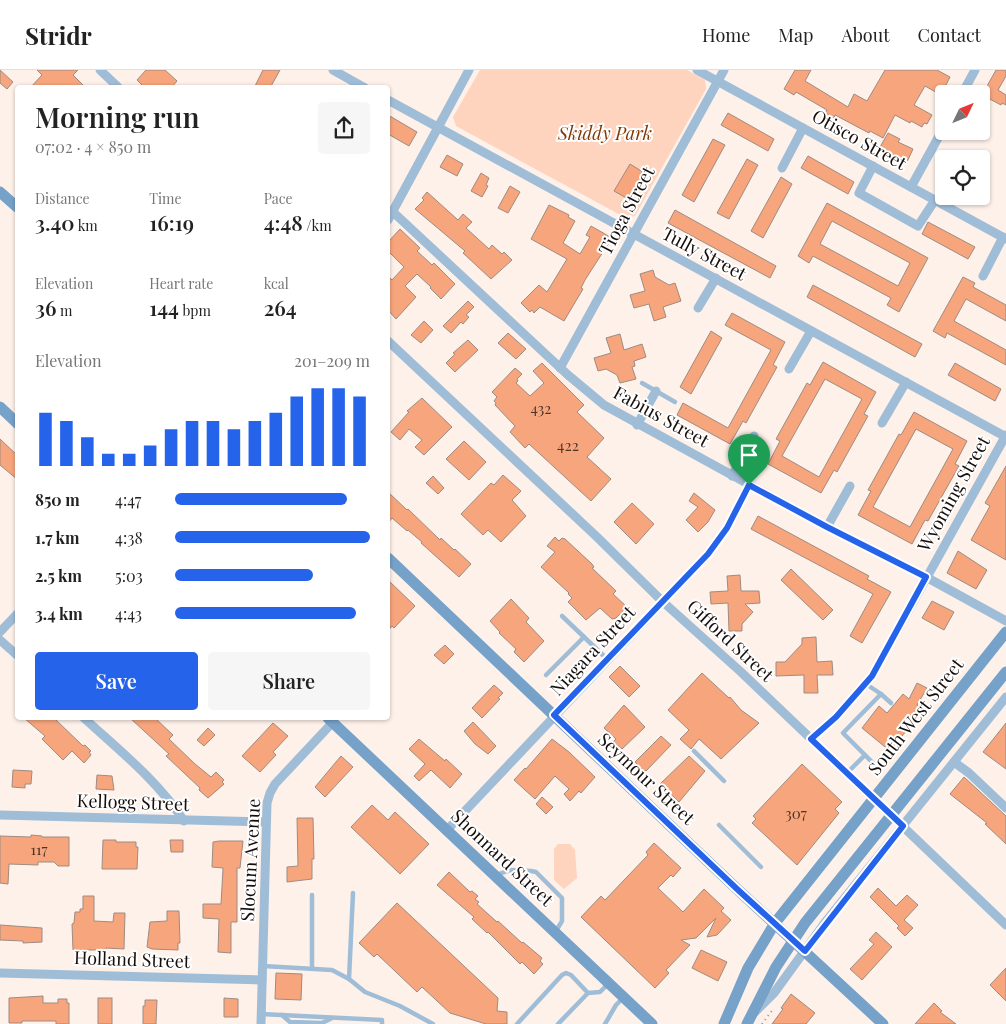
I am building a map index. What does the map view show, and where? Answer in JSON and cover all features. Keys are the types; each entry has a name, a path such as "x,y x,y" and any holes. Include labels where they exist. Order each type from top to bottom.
{"street":[{"path":"100,70 116,85"},
{"path":"333,70 360,85"},
{"path":"390,217 469,70"},
{"name":"Otisco Street","path":"697,70 935,200"},
{"name":"Tioga Street","path":"560,368 724,70"},
{"path":"967,85 975,70"},
{"name":"Tully Street","path":"390,101 1006,436"},
{"path":"782,168 803,128"},
{"path":"912,187 937,140"},
{"path":"873,166 859,193 918,226 935,200"},
{"path":"0,192 15,205"},
{"name":"Otisco Street","path":"944,205 1005,238"},
{"name":"Fabius Street","path":"393,212 560,368 604,405 732,476 1006,621"},
{"path":"983,276 1005,238"},
{"path":"698,308 716,278"},
{"path":"789,369 811,331"},
{"name":"Gifford Street","path":"390,343 597,537 662,601 741,672 1006,925"},
{"path":"882,423 906,382"},
{"path":"637,424 656,391"},
{"path":"0,407 15,421"},
{"path":"732,476 754,436"},
{"name":"Wyoming Street","path":"811,739 836,717 872,676 1006,436"},
{"name":"Niagara Street","path":"447,830 708,554 727,528 749,485"},
{"path":"827,527 850,486"},
{"name":"Seymour Street","path":"390,560 737,889 883,1024"},
{"path":"0,632 15,616"},
{"name":"South West Street","path":"724,1024 748,968 775,923 1006,632"},
{"path":"0,640 15,653"},
{"path":"748,1024 776,967 805,923 890,814 1006,672"},
{"path":"753,1014 774,993 805,951 1006,697"},
{"path":"86,720 138,767 174,806 184,821"},
{"name":"Shonnard Street","path":"330,720 652,1024"},
{"name":"Slocum Avenue","path":"261,1024 267,803 270,792 275,784 330,720"},
{"path":"954,762 969,773 1006,808"},
{"name":"Kellogg Street","path":"0,815 266,822"},
{"name":"Holland Street","path":"0,973 262,980"}],"lane":[{"path":"642,383 675,402"},
{"path":"562,616 607,659"},
{"path":"546,675 584,637"},
{"path":"866,684 891,703"},
{"path":"873,763 843,733 880,694"},
{"path":"694,751 724,781"},
{"path":"847,773 865,755"},
{"path":"720,825 761,867"},
{"path":"495,875 510,870 536,872 562,898 562,921 555,932"},
{"path":"349,979 353,893"},
{"path":"312,895 312,969"},
{"path":"263,966 332,970 349,979 364,992 400,1006 433,1024"},
{"path":"517,1024 566,973 571,975 588,993"},
{"path":"558,1024 588,993 600,992 608,983"},
{"path":"604,1024 616,1005 624,997"},
{"path":"261,1014 382,1020 382,1024"}],"green space":[{"name":"Skiddy Park","path":"480,70 687,70 705,80 706,89 635,216 626,218 456,126 453,117"},
{"path":"558,844 570,844 575,850 577,878 564,889 554,880 554,849"}],"building":[{"path":"0,70 13,82 7,89 0,83"},
{"path":"37,70 78,70 73,75 83,85 33,85 42,75"},
{"path":"146,70 165,70 177,81 174,85 142,85 137,80"},
{"path":"263,70 280,70 272,85 256,85"},
{"path":"795,70 811,70 805,81 848,107 854,94 867,101 885,70 937,70 950,77 946,85 935,85 935,92 925,86 914,105 932,115 927,124 924,123 922,127 895,115 883,138 870,131 869,133 835,115 834,118 825,113 827,110 796,92 794,95 784,89"},
{"path":"996,70 1006,70 1006,76 998,90 1006,95 1006,105 1002,103 1001,105 990,99 990,85 988,85"},
{"path":"728,113 774,139 768,151 721,125"},
{"path":"390,116 417,132 409,146 390,135"},
{"path":"888,133 900,139 898,142 913,149 906,164 880,147"},
{"path":"713,139 725,145 694,202 682,195"},
{"path":"447,155 463,164 457,176 440,167"},
{"path":"808,156 854,182 848,194 801,168"},
{"path":"747,159 758,165 729,219 717,213"},
{"path":"630,164 646,174 630,200 614,191"},
{"path":"481,173 489,178 486,185 488,186 482,197 471,191"},
{"path":"781,177 792,184 763,238 751,231"},
{"path":"510,186 520,192 508,213 498,208"},
{"path":"427,192 458,220 463,214 472,222 466,228 489,249 492,245 502,254 504,252 512,260 491,279 463,253 465,251 415,209 424,200 422,198"},
{"path":"827,203 928,258 899,312 887,305 891,298 813,256 809,263 798,256","holes":["832,221 910,263 898,286 820,244"]},
{"path":"549,205 569,215 568,217 575,221 563,243 580,254 590,237 586,235 591,226 612,238 585,280 581,288 583,289 564,321 540,307 534,313 532,310 530,312 521,303 539,285 547,292 567,259 531,239"},
{"path":"675,210 776,266 770,278 668,223"},
{"path":"928,222 975,247 968,259 922,234"},
{"path":"400,229 420,248 417,251 432,265 434,263 455,284 441,299 417,274 405,286 416,297 396,319 390,312 390,278 392,280 404,267 390,253 390,240"},
{"path":"653,270 655,277 669,285 675,283 681,301 663,307 666,317 654,321 649,304 634,308 630,295 645,291 640,274"},
{"path":"963,277 975,283 973,287 1006,305 1006,321 966,299 954,321 1006,350 1006,365 947,333 945,338 933,331"},
{"path":"813,285 922,344 915,357 807,297"},
{"path":"468,301 474,307 466,315 469,317 463,324 461,322 451,333 443,326"},
{"path":"732,313 785,342 773,365 777,367 746,423 743,421 730,444 677,415 683,403 728,428 771,350 725,325"},
{"path":"424,321 433,330 421,343 411,335"},
{"path":"711,331 722,338 691,394 680,387"},
{"path":"508,333 526,349 516,359 498,343"},
{"path":"620,334 624,350 642,344 646,357 634,361 635,366 632,367 636,379 620,383 617,375 606,369 598,371 594,358 611,353 606,338"},
{"path":"468,340 478,350 455,372 446,363 455,354 453,353"},
{"path":"823,362 876,392 864,414 868,416 837,472 834,470 821,493 768,464 780,441 776,439 807,383 810,385","holes":["825,379 862,399 819,477 782,456"]},
{"path":"542,363 584,405 577,412 604,438 587,457 611,479 591,501 529,444 525,448 510,432 515,426 495,405 494,401 497,397 492,392 515,368 522,374 516,383 530,396 544,383 533,371"},
{"path":"955,363 1001,389 995,401 948,375"},
{"path":"422,398 452,427 424,455 415,447 422,440 409,429 400,440 391,432 409,412 407,411"},
{"path":"914,412 967,441 955,464 959,466 928,521 925,520 912,544 858,515 871,491 868,490 899,434 901,435","holes":["916,429 953,449 910,527 873,507"]},
{"path":"0,439 15,453 15,478 0,465"},
{"path":"464,441 486,462 469,480 446,459"},
{"path":"1006,466 1006,560 971,540 990,506 985,503"},
{"path":"503,475 521,491 512,500 526,516 501,542 488,530 483,535 461,514 491,483 494,485"},
{"path":"433,476 444,488 438,494 426,483"},
{"path":"694,493 715,510 708,522 698,532 686,520 698,507 689,501"},
{"path":"390,494 440,540 441,538 471,564 459,577 422,542 392,518 390,520"},
{"path":"632,503 654,524 636,544 614,522"},
{"path":"758,516 869,576 867,579 891,592 862,643 850,636 873,594 751,529"},
{"path":"555,537 559,541 562,538 565,539 592,564 594,567 592,568 616,591 613,594 627,607 616,618 612,619 600,608 586,620 568,602 572,598 569,593 541,567 555,552 547,546"},
{"path":"958,551 987,570 976,589 947,573"},
{"path":"791,569 833,610 823,620 781,580"},
{"path":"740,575 741,591 759,591 760,603 745,604 753,612 742,624 742,631 729,631 728,603 711,604 710,592 728,591 727,576"},
{"path":"390,582 415,606 394,628 392,626 390,628"},
{"path":"511,599 529,618 526,622 544,641 524,662 514,652 516,649 499,633 490,621"},
{"path":"932,601 954,612 944,630 922,618"},
{"path":"816,637 817,662 832,661 833,675 817,675 818,693 804,693 804,675 776,676 776,662 785,662 802,644 802,638"},
{"path":"445,645 454,654 444,664 434,655"},
{"path":"620,666 640,686 629,697 609,677"},
{"path":"702,673 730,697 741,710 759,723 721,759 699,739 691,749 680,739 689,730 668,710"},
{"path":"917,683 927,688 917,705 923,710 890,751 862,728 879,706 887,713 903,694 909,699"},
{"path":"494,685 503,693 498,698 500,699 482,718 472,708"},
{"path":"624,705 645,727 622,749 613,742 616,739 604,728"},
{"path":"26,720 56,720 83,746 85,745 91,751 89,752 91,755 84,763 72,751 63,760 42,739 45,736"},
{"path":"132,720 157,720 173,735 169,739 195,764 211,777 216,772 224,780 222,782 224,784 208,798 166,756 169,754"},
{"path":"473,722 496,746 488,754 475,744 464,731"},
{"path":"273,723 288,736 273,752 276,755 260,772 242,756"},
{"path":"1006,723 1006,769 983,752"},
{"path":"208,728 215,735 204,746 197,740"},
{"path":"661,736 671,745 646,771 643,770 635,762"},
{"path":"419,739 445,761 446,759 462,774 450,788 431,770 419,781 414,776 425,764 409,749"},
{"path":"552,739 569,752 595,777 581,793 579,791 570,801 564,794 569,789 555,776 535,799 514,780"},
{"path":"341,756 353,767 325,797 315,787"},
{"path":"689,756 705,771 679,802 660,784"},
{"path":"802,764 842,802 835,809 839,813 797,865 752,823 756,819 753,816"},
{"path":"13,770 32,771 31,784 25,784 25,788 12,787"},
{"path":"97,775 112,776 114,790 96,789"},
{"path":"964,777 1006,816 1006,844 985,824 987,823 950,794"},
{"path":"542,797 553,807 546,814 536,804"},
{"path":"372,805 388,820 395,812 429,844 400,874 351,827"},
{"path":"297,818 313,818 314,859 312,859 312,879 287,882 287,867 298,866"},
{"path":"31,835 69,837 69,866 58,866 54,862 38,862 38,865 9,864 8,884 0,883 0,836 31,837"},
{"path":"103,840 136,842 136,847 138,847 137,869 102,869"},
{"path":"170,840 183,840 183,852 171,852"},
{"path":"243,841 240,868 237,868 237,922 231,922 231,953 218,952 219,919 203,918 203,904 221,904 223,868 212,867 213,842"},
{"path":"654,843 681,868 673,877 671,875 658,888 683,912 704,889 724,908 721,911 731,920 717,935 707,937 716,918 696,938 681,940 690,945 666,970 669,973 655,988 581,917 601,896 605,900 648,855 646,852"},
{"path":"449,872 470,892 472,891 478,896 475,899 479,902 477,904 542,958 540,961 543,964 534,974 522,962 520,964 472,919 474,917 437,885"},
{"path":"878,888 896,906 907,895 918,905 904,920 913,928 905,936 897,928 899,926 870,897"},
{"path":"83,896 94,896 94,921 113,922 114,913 125,913 124,949 73,950 72,924 74,923 75,912 80,912 80,909 83,909"},
{"path":"397,903 498,998 497,1011 507,1012 507,1024 486,1024 450,1013 422,987 417,992 377,954 374,957 359,943"},
{"path":"167,911 179,911 180,943 178,943 178,950 152,949 147,947 150,922 167,921"},
{"path":"0,925 42,928 42,942 23,943 23,941 0,940"},
{"path":"876,932 892,947 862,980 850,969 874,944 869,940"},
{"path":"701,950 727,962 718,981 692,968"},
{"path":"1006,968 1006,1001 990,985"},
{"path":"276,973 302,974 301,1000 275,999"},
{"path":"791,994 815,1013 806,1024 772,1024 783,1009 781,1008"},
{"path":"43,996 43,1003 58,1003 58,999 67,999 67,1003 69,1003 69,1024 56,1024 56,1021 9,1023 9,998"},
{"path":"98,998 112,998 112,1024 98,1024"},
{"path":"224,998 238,999 238,1017 224,1017"},
{"path":"145,1000 157,1000 156,1024 143,1024"},
{"path":"934,1003 942,1011 940,1012 956,1024 915,1024"}],"route":[{"path":"749,485 926,577 872,676 836,717 811,739 903,826 805,951 554,715 708,554 727,528 749,485"}]}
